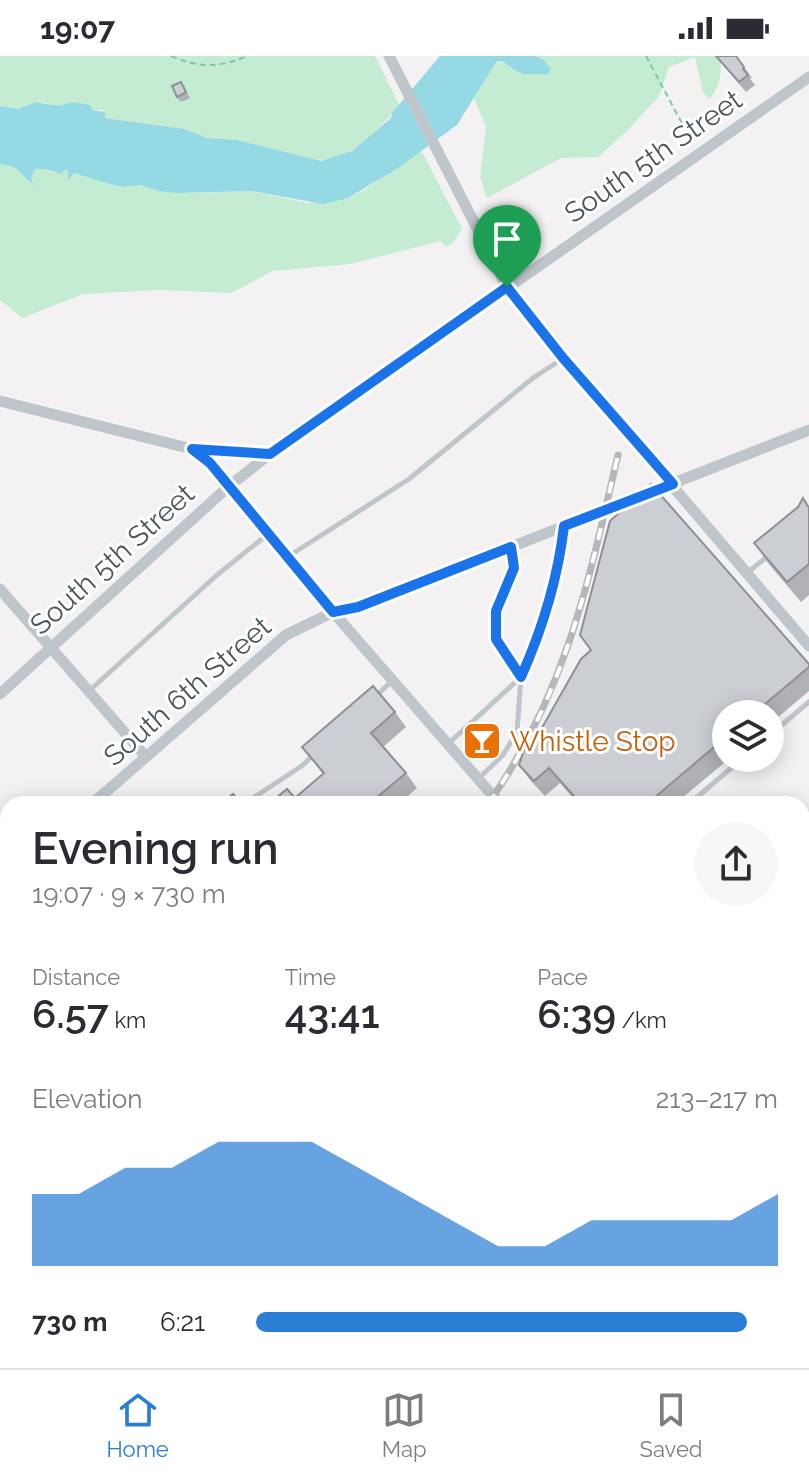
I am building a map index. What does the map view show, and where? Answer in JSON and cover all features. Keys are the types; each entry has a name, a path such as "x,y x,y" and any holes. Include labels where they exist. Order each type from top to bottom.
{"street":[{"path":"389,56 507,287 563,358 809,646"},
{"name":"South 5th Street","path":"0,694 228,487 270,454 809,77"},
{"path":"0,401 192,449 270,454"},
{"name":"South 6th Street","path":"101,796 286,635 333,612 358,607 809,430"},
{"path":"192,449 210,463 333,612 493,796"},
{"path":"0,589 146,757"}],"lane":[{"path":"289,556 409,479 533,378 563,358"},
{"path":"478,779 503,755 517,732 521,677 535,646 561,549 564,526"},
{"path":"89,691 217,575 269,533"},
{"path":"511,547 514,568 496,611 496,639 521,677"},
{"path":"747,573 772,553"},
{"path":"448,744 521,677"},
{"path":"370,701 392,680"},
{"path":"784,723 809,702"},
{"path":"256,796 314,755"},
{"path":"698,796 727,772"}],"path":[{"path":"171,56 204,67 226,64 247,56"},
{"path":"646,56 678,111 698,156"}],"green space":[{"path":"0,56 375,56 399,105 362,144 339,157 312,160 237,140 207,138 175,128 105,118 103,110 91,110 90,105 73,102 59,107 42,102 18,109 0,106"},
{"path":"535,56 721,56 718,85 709,99 703,92 695,57 669,67 659,96 598,157 561,158 487,198 480,177 486,127 473,96 496,62 528,73 540,73"},
{"path":"421,150 462,229 452,244 446,247 441,241 350,264 273,271 231,293 160,290 83,294 22,318 0,300 0,164 14,167 33,186 31,177 35,169 55,173 64,169 68,171 68,179 74,173 125,187 140,185 159,191 190,193 251,191 308,203 348,198"}],"water":[{"path":"440,56 535,56 544,60 551,69 547,75 526,74 501,61 496,62 457,125 398,168 348,198 323,204 251,191 176,193 140,185 125,187 74,173 68,180 68,171 64,169 62,174 35,169 31,178 34,186 14,167 0,164 0,106 18,109 36,102 59,106 73,102 90,105 92,110 105,112 105,118 184,129 207,138 237,140 321,161 352,151 391,118"}],"building":[{"path":"716,56 736,56 748,75 739,82"},
{"path":"181,82 186,92 177,97 172,86"},
{"path":"651,484 809,667 770,700 712,700 712,749 656,796 574,796 549,768 534,781 519,765 525,747 539,733 581,659 591,650 580,635 610,521"},
{"path":"803,498 809,508 809,564 787,582 754,543 798,507"},
{"path":"373,686 395,712 371,733 406,773 379,796 297,796 324,773 302,747"},
{"path":"287,789 293,796 279,796"}],"railway":[{"path":"493,796 515,762 556,679 584,593 618,455"}],"place":[{"name":"Whistle Stop","path":"482,741"}],"route":[{"path":"507,287 563,358 673,484 564,526 561,549 535,646 521,677 496,639 496,611 514,568 511,547 358,607 333,612 210,463 192,449 270,454 507,287"}]}
